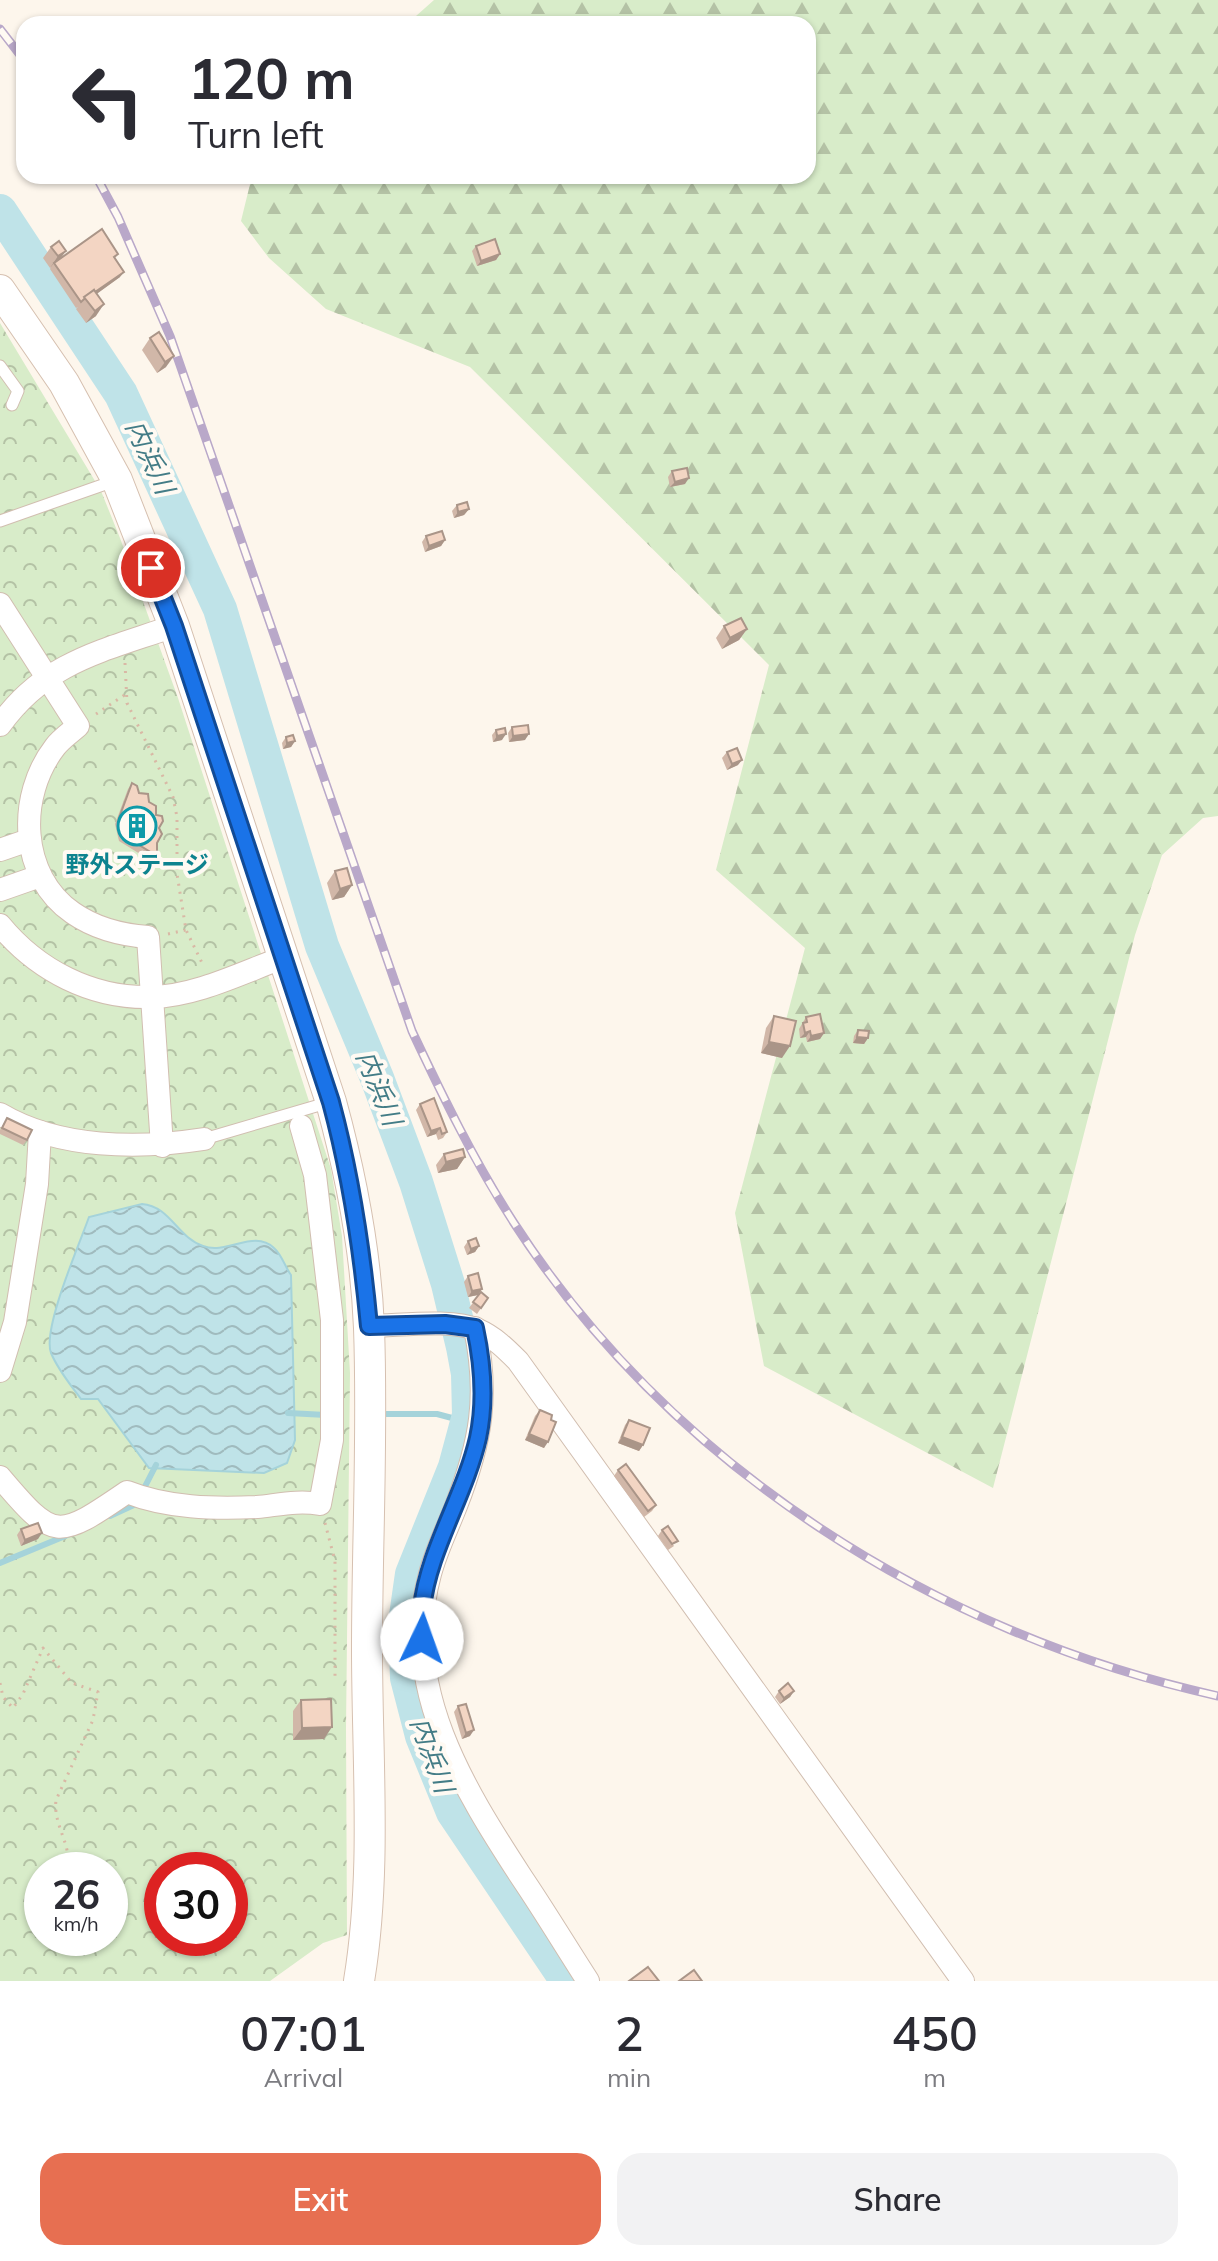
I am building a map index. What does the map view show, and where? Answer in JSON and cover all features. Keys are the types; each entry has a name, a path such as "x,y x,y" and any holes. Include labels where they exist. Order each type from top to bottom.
{"street":[{"path":"0,290 64,383 117,480 174,626 331,1102 346,1159 360,1230 369,1326 367,1935 359,1981"},
{"path":"0,604 78,726 57,744 36,782 30,806 29,840 40,876 54,896 72,913 113,933 148,937 162,1146"},
{"path":"0,725 18,701 48,676 85,657 174,626"},
{"path":"0,850 29,840"},
{"path":"0,890 40,876"},
{"path":"0,926 32,958 75,982 119,995 154,997 212,983 282,958"},
{"path":"0,1114 40,1132 100,1143 162,1146 204,1139"},
{"path":"0,1477 38,1519 63,1529 127,1492 151,1502 185,1505 257,1507 306,1502 320,1504 332,1440 332,1320 315,1175 299,1119"},
{"path":"0,1371 15,1322 37,1184 40,1132"},
{"path":"369,1326 461,1326 497,1341 518,1361 963,1981"},
{"path":"461,1326 483,1364 479,1436 470,1469 430,1572 422,1607 425,1669 443,1736 458,1774 480,1814 588,1981"}],"lane":[{"path":"0,366 18,391 12,405"},
{"path":"2,517 117,480"},
{"path":"204,1139 299,1119 331,1102"}],"path":[{"path":"125,643 126,694 132,715 173,797 177,817 177,874 186,930 212,983"},
{"path":"78,726 126,694"},
{"path":"320,1504 335,1561 335,1676"},
{"path":"0,1683 3,1697 13,1708 23,1694 43,1648 72,1683 98,1692 93,1720 56,1800 54,1814 68,1845 68,1852"}],"green space":[{"path":"434,0 1218,0 1218,816 1203,818 1162,855 1135,935 993,1488 764,1366 735,1213 805,948 716,870 769,665 470,367 326,309 269,258 241,221 250,184 816,184 816,16 416,16"},
{"path":"0,323 101,491 120,538 178,698 331,1169 342,1236 350,1373 347,1935 323,1943 270,1981 0,1981"}],"water":[{"path":"142,1204 160,1210 194,1242 203,1246 212,1248 249,1241 266,1243 274,1248 291,1275 295,1440 287,1463 264,1473 149,1468 98,1399 81,1399 57,1365 51,1353 52,1325 89,1217"}],"building":[{"path":"102,229 118,254 114,257 124,272 94,290 81,302 54,263"},
{"path":"495,239 500,254 481,261 476,246"},
{"path":"59,241 66,251 58,256 51,247"},
{"path":"94,290 104,304 95,311 84,297"},
{"path":"159,332 174,356 165,362 150,338"},
{"path":"687,468 689,478 675,482 672,471"},
{"path":"467,502 469,509 458,512 457,505"},
{"path":"442,531 445,540 429,546 426,536"},
{"path":"741,618 747,629 730,638 724,626"},
{"path":"528,725 529,734 513,736 512,727"},
{"path":"505,728 506,734 497,736 496,730"},
{"path":"293,735 295,741 287,743 286,737"},
{"path":"737,748 742,760 732,764 727,752"},
{"name":"野外ステージ","path":"132,783 139,793 148,794 149,802 156,806 156,815 162,816 157,856 123,835 119,818"},
{"path":"347,868 352,885 340,889 335,871"},
{"path":"820,1014 824,1033 811,1036 810,1031 805,1033 803,1023 807,1022 806,1017"},
{"path":"774,1016 796,1021 790,1046 769,1042"},
{"path":"858,1030 869,1031 868,1038 857,1037"},
{"path":"434,1098 447,1132 442,1134 440,1128 431,1131 420,1104"},
{"path":"7,1118 32,1130 27,1140 2,1128"},
{"path":"463,1149 465,1157 446,1162 444,1154"},
{"path":"476,1238 479,1246 471,1249 468,1241"},
{"path":"478,1273 482,1289 472,1291 468,1276"},
{"path":"481,1292 488,1298 481,1308 473,1302"},
{"path":"540,1410 552,1415 551,1420 556,1422 548,1442 529,1434"},
{"path":"629,1420 650,1428 643,1445 622,1437"},
{"path":"626,1464 656,1505 648,1511 618,1470"},
{"path":"38,1523 42,1533 25,1540 21,1529"},
{"path":"668,1526 678,1541 672,1544 662,1530"},
{"path":"788,1683 794,1691 784,1698 779,1691"},
{"path":"331,1699 332,1727 302,1728 301,1700"},
{"path":"466,1704 474,1730 466,1733 458,1706"},
{"path":"648,1967 659,1981 629,1981"},
{"path":"694,1970 702,1981 679,1981"}],"waterway":[{"name":"内浜川","path":"0,211 121,394 220,609 322,946 416,1182 448,1284 463,1347 468,1374 469,1415 455,1467 412,1574 405,1623 407,1678 422,1736 453,1812 567,1981"},
{"path":"288,1413 326,1415"},
{"path":"385,1414 437,1414 467,1422"},
{"path":"110,1516 136,1504 156,1465"},
{"path":"0,1563 70,1534"}],"railway":[{"path":"0,29 16,50"},
{"path":"100,184 170,336 412,1031 499,1200 578,1311 651,1391 732,1464 820,1528 913,1583 1011,1630 1113,1668 1218,1696"}],"place":[{"name":"野外ステージ","path":"137,826"}],"route":[{"path":"151,568 174,626 331,1102 360,1230 369,1326 445,1324 475,1328 483,1364 479,1436 470,1469 430,1572 422,1607 422,1639"}]}
